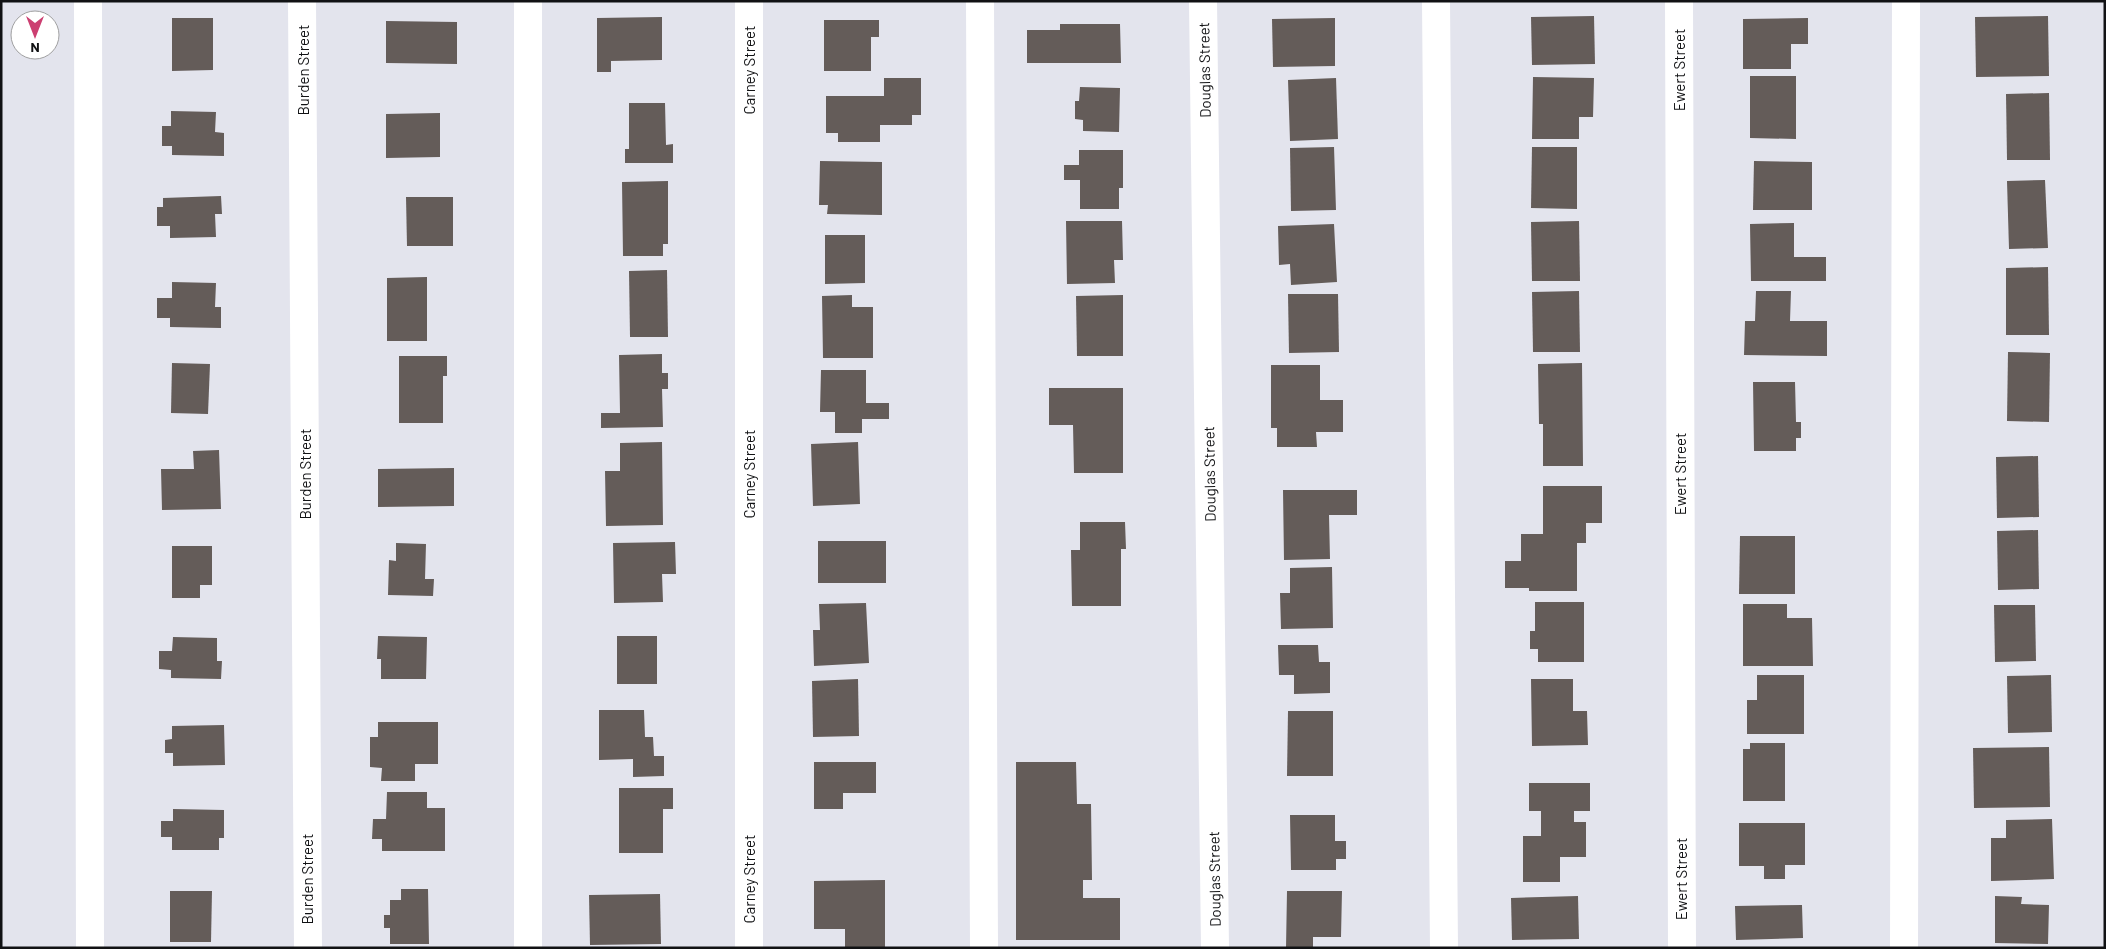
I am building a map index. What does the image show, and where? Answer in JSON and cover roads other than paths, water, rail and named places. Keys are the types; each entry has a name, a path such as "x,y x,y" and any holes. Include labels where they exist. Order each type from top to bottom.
{"street":[{"path":"88,1 90,948"},
{"name":"Burden Street","path":"302,1 308,948"},
{"path":"528,1 528,948"},
{"name":"Carney Street","path":"749,1 749,948"},
{"path":"980,1 984,948"},
{"name":"Douglas Street","path":"1203,1 1215,948"},
{"path":"1436,1 1444,948"},
{"name":"Ewert Street","path":"1679,1 1682,948"},
{"path":"1904,948 1906,1"}]}
